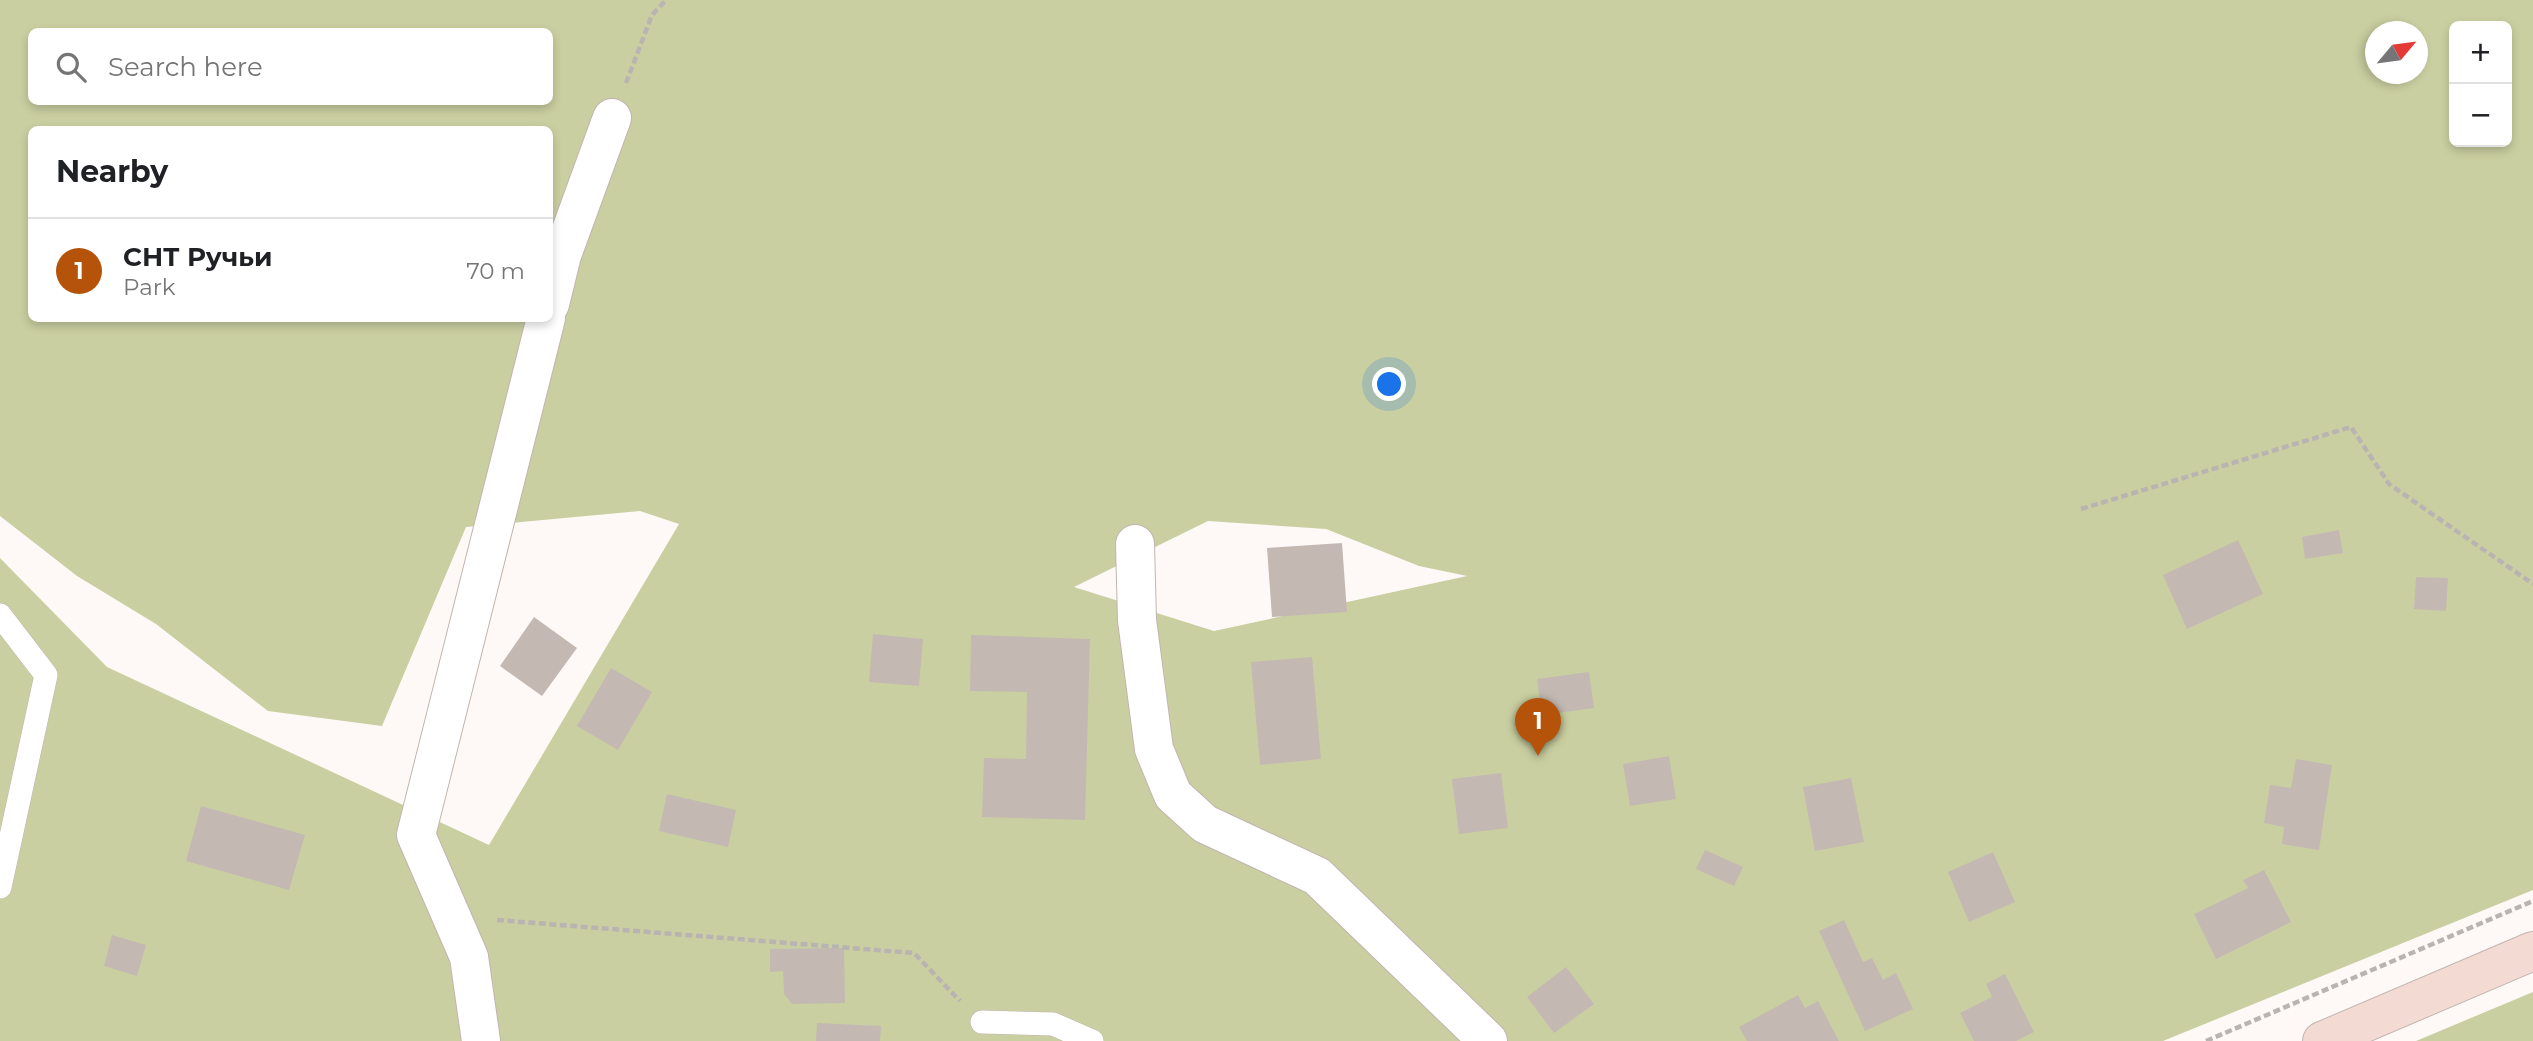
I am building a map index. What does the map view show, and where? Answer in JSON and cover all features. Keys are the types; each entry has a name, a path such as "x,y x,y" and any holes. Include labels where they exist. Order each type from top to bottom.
{"main road":[{"path":"2322,1041 2533,951"}],"street":[{"path":"553,292 562,255 612,118"},
{"path":"481,1041 469,957 416,835 545,322"},
{"path":"1135,544 1137,620 1154,749 1172,795 1205,824 1317,876 1488,1041"}],"lane":[{"path":"0,615 46,675 0,887"},
{"path":"982,1022 1053,1024 1092,1041"}],"path":[{"path":"612,118 652,15 666,0"},
{"path":"2081,509 2351,427 2389,484 2533,584"},
{"path":"2206,1041 2533,901"},
{"path":"451,916 914,953 982,1022"}],"green space":[{"path":"0,0 2533,0 2533,890 2163,1041 0,1041 0,558 107,667 489,845 679,524 640,511 466,527 382,726 268,711 156,624 77,576 0,516","holes":["1208,521 1326,529 1419,566 1467,576 1214,631 1074,587"]},
{"path":"2533,992 2533,1041 2416,1041"}],"building":[{"path":"2339,530 2343,553 2305,559 2302,537"},
{"path":"2238,540 2263,594 2187,629 2163,575"},
{"path":"1342,543 1347,612 1272,617 1267,548"},
{"path":"2416,577 2448,578 2446,611 2414,609"},
{"path":"534,617 577,648 542,696 500,666"},
{"path":"873,634 923,639 919,686 869,682"},
{"path":"971,635 1090,639 1085,820 982,817 984,758 1026,759 1027,692 970,691"},
{"path":"1312,657 1321,759 1260,765 1251,662"},
{"path":"611,668 652,692 618,750 577,726"},
{"path":"1589,672 1594,708 1542,715 1537,679"},
{"path":"1669,756 1676,799 1630,806 1623,764"},
{"path":"2296,759 2332,765 2319,850 2282,844 2284,827 2264,823 2270,785 2291,788"},
{"path":"1501,773 1508,828 1459,834 1452,779"},
{"path":"1851,778 1864,842 1815,851 1803,787"},
{"path":"667,794 736,810 728,847 659,831"},
{"path":"201,806 305,835 289,890 186,861"},
{"path":"1705,850 1743,867 1734,886 1696,869"},
{"path":"1993,852 2015,902 1969,922 1948,872"},
{"path":"2264,870 2291,922 2216,959 2194,914 2248,888 2243,880"},
{"path":"1844,920 1863,962 1872,958 1883,980 1896,973 1913,1009 1865,1031 1819,931"},
{"path":"112,935 146,945 137,976 104,966"},
{"path":"844,948 845,1003 792,1004 784,994 783,971 770,972 770,949"},
{"path":"1566,967 1594,1004 1554,1033 1527,997"},
{"path":"2005,974 2034,1032 2016,1041 1974,1041 1960,1013 1992,997 1986,984"},
{"path":"1798,995 1805,1008 1818,1001 1839,1041 1747,1041 1739,1027"},
{"path":"817,1023 881,1026 880,1041 816,1041"}],"place":[{"name":"СНТ Ручьи","path":"1538,756"}]}
